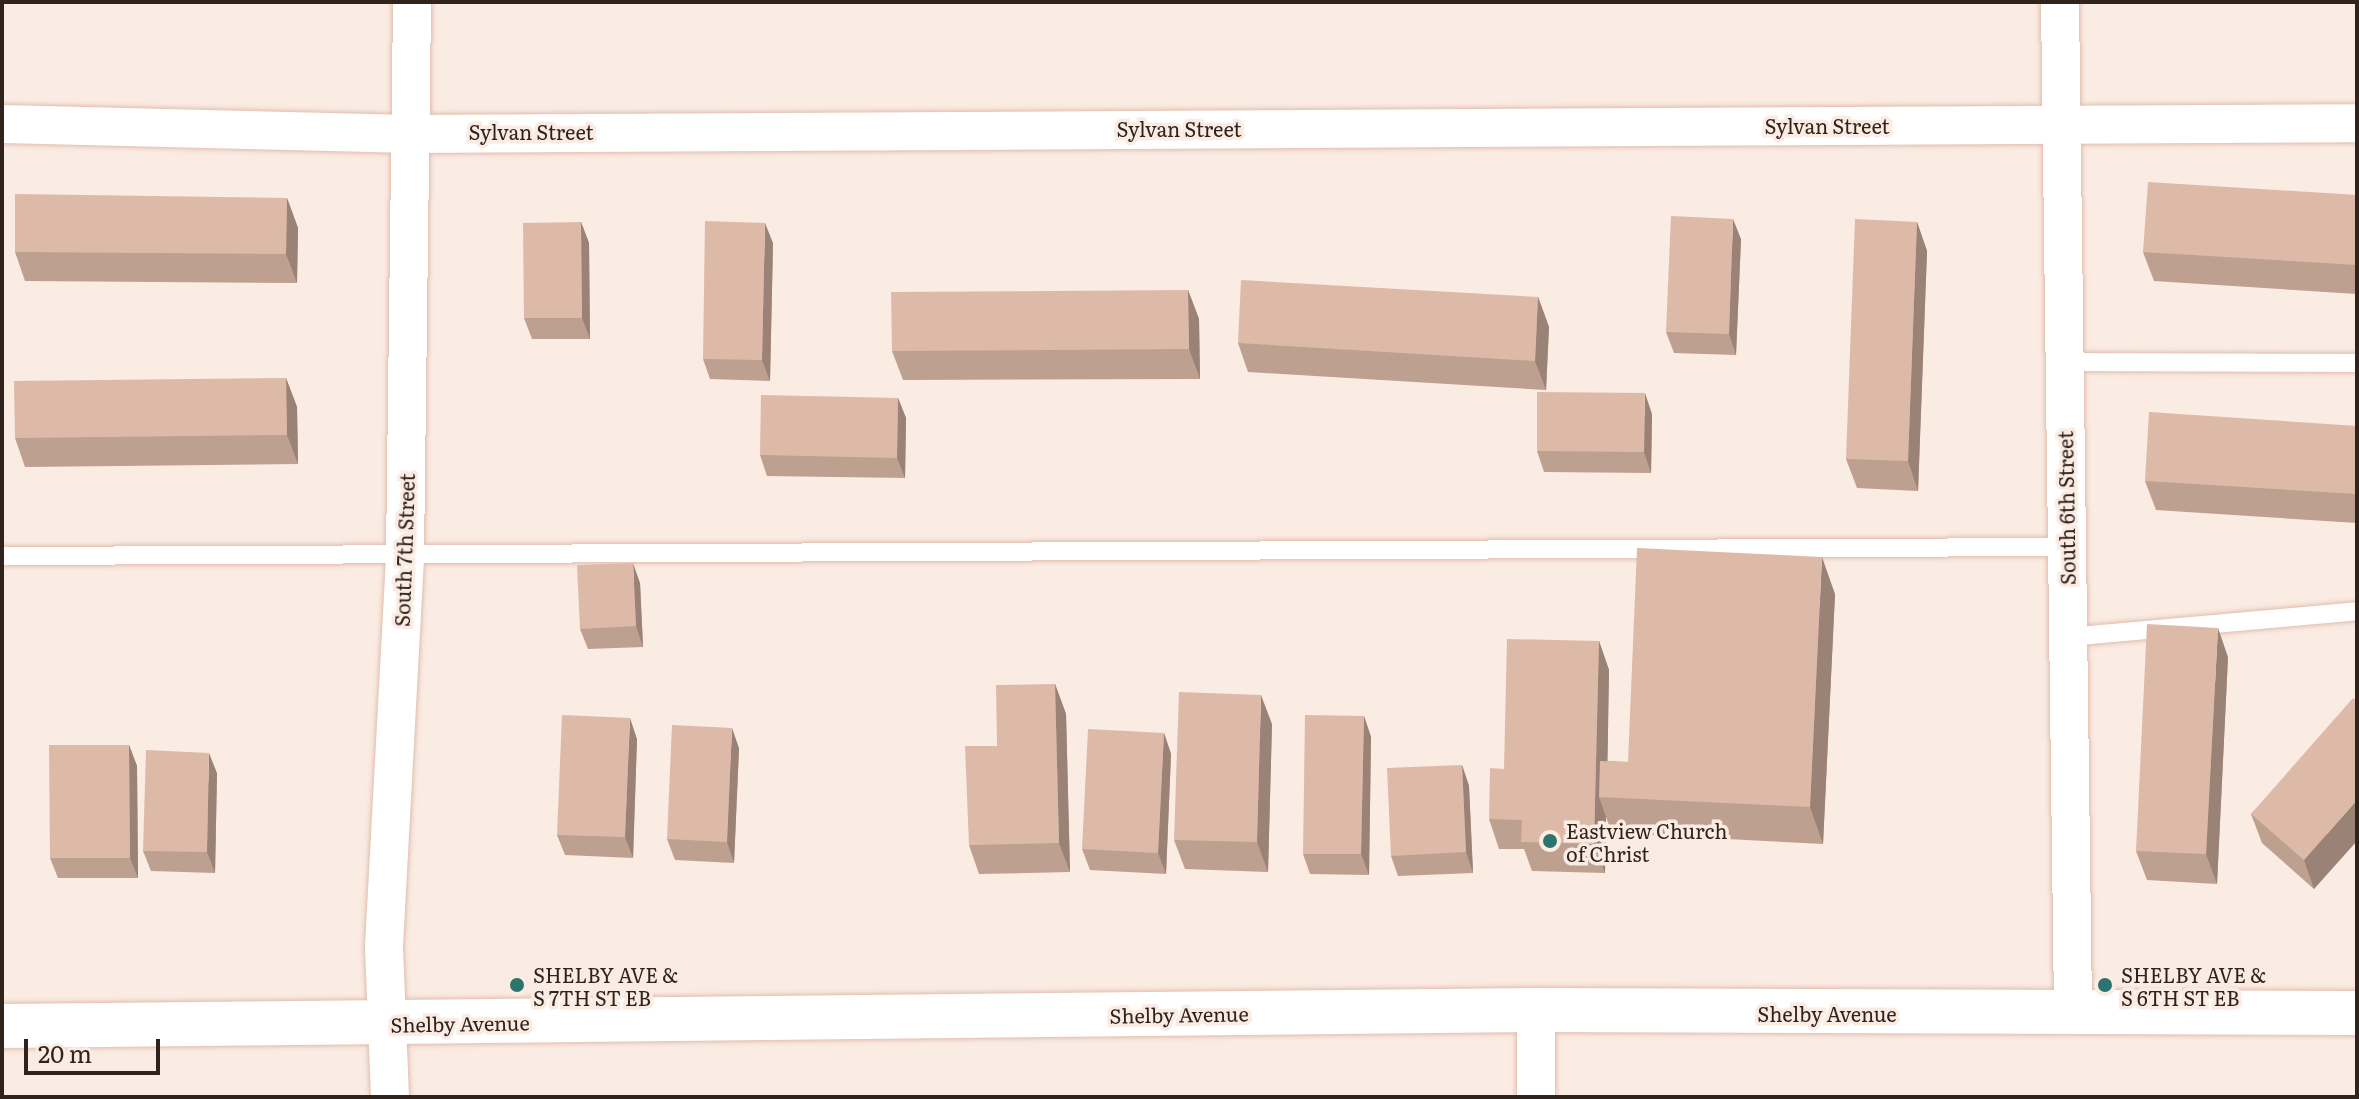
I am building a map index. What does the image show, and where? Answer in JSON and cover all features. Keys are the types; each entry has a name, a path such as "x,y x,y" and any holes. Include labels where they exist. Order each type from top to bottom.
{"street":[{"name":"South 7th Street","path":"390,1097 384,946 405,554 412,2"},
{"name":"South 6th Street","path":"2060,2 2073,1015"},
{"name":"Sylvan Street","path":"2,124 411,134 2357,123"},
{"name":"Shelby Avenue","path":"2,1026 1536,1010 2073,1015 2357,1013"},
{"path":"1536,1010 1536,1097"}],"lane":[{"path":"2064,362 2357,363"},
{"path":"2,556 2066,547"},
{"path":"2068,637 2357,611"}],"building":[{"path":"2148,182 2357,195 2357,265 2143,252"},
{"path":"15,194 287,198 286,254 15,252"},
{"path":"1671,216 1733,219 1729,334 1666,332"},
{"path":"1855,219 1917,222 1908,461 1846,459"},
{"path":"705,221 765,223 762,360 703,359"},
{"path":"581,222 582,318 524,318 523,223"},
{"path":"1241,280 1538,297 1535,361 1238,343"},
{"path":"1188,290 1189,349 892,351 891,292"},
{"path":"286,378 287,435 15,438 14,381"},
{"path":"1537,392 1645,393 1644,452 1537,451"},
{"path":"761,395 898,398 897,458 760,455"},
{"path":"2149,412 2357,426 2357,494 2145,481"},
{"path":"1637,548 1822,557 1810,807 1599,797 1600,761 1628,762"},
{"path":"633,563 636,626 580,629 577,565"},
{"path":"2147,624 2218,628 2206,854 2136,851"},
{"path":"1507,639 1599,641 1594,844 1521,842 1522,820 1489,819 1490,768 1504,769"},
{"path":"1055,684 1059,843 969,845 965,746 997,746 996,685"},
{"path":"1179,692 1261,695 1257,842 1174,840"},
{"path":"2353,698 2357,701 2357,800 2304,860 2251,814"},
{"path":"562,715 630,718 625,837 557,835"},
{"path":"1305,715 1364,716 1361,854 1303,854"},
{"path":"672,725 732,728 727,842 667,839"},
{"path":"1088,729 1164,733 1158,853 1082,849"},
{"path":"49,745 129,745 130,858 50,858"},
{"path":"146,750 209,753 207,852 143,851"},
{"path":"1462,765 1466,852 1391,856 1387,768"}],"place":[{"name":"Eastview Church of Christ","path":"1550,841"},
{"name":"SHELBY AVE & S 7TH ST EB","path":"517,985"},
{"name":"SHELBY AVE & S 6TH ST EB","path":"2105,985"}]}
